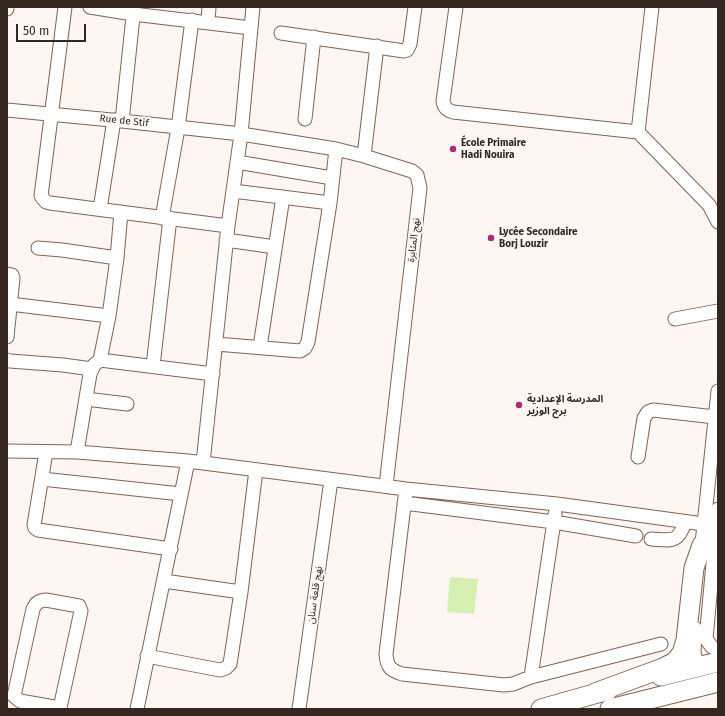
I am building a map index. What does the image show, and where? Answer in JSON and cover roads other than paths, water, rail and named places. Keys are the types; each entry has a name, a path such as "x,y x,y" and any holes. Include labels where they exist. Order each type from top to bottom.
{"highway":[{"path":"595,693 663,668 675,662 682,653 686,640 694,568 702,545"},
{"path":"541,709 595,693 718,662"},
{"path":"558,709 718,668"},
{"path":"610,709 718,682"}],"street":[{"path":"65,7 42,196 43,200 50,203 228,226"},
{"path":"90,7 134,10 251,28"},
{"path":"208,22 209,7"},
{"path":"203,463 226,240 241,134 253,7"},
{"path":"281,33 404,51 407,50 410,44 415,7"},
{"path":"456,7 442,102 448,110 461,113 638,132 714,201 718,222"},
{"path":"638,132 652,7"},
{"path":"100,209 118,120 134,10"},
{"path":"153,366 166,218 192,20"},
{"path":"305,119 314,37"},
{"path":"364,156 377,46"},
{"name":"Rue de Stif","path":"7,110 118,120 241,134"},
{"name":"نهج المثابرة","path":"241,134 336,149 412,171 417,175 420,188 386,486"},
{"path":"216,344 300,351 305,348 308,342 330,203 336,149"},
{"path":"237,162 332,178"},
{"path":"233,191 330,203"},
{"path":"260,347 283,197"},
{"path":"77,452 86,399 109,316 117,258 121,212"},
{"path":"226,240 275,247"},
{"path":"38,248 117,258"},
{"path":"7,274 12,275 13,277 7,337"},
{"path":"10,304 109,316"},
{"path":"675,319 718,311"},
{"path":"7,360 63,365 96,364 153,366 213,374"},
{"path":"718,392 715,417 712,526 706,640 712,647 718,650"},
{"path":"86,399 127,404"},
{"path":"638,457 644,418 648,412 653,410 715,417"},
{"path":"7,451 77,452 203,463 406,489 557,504 712,526"},
{"path":"46,452 34,525 35,528 38,530 171,549"},
{"path":"137,709 188,462"},
{"path":"147,656 220,670 226,668 230,664 241,592 256,470"},
{"path":"42,479 181,494"},
{"name":"نهج قلعة سنان","path":"299,709 331,480"},
{"path":"406,489 386,654 387,664 394,671 402,674 504,685 513,684 531,677 661,644"},
{"path":"527,519 530,502"},
{"path":"404,503 554,522 636,536"},
{"path":"531,677 557,504"},
{"path":"696,660 694,653 694,641 702,545 712,526 718,509"},
{"path":"651,539 673,540 682,533 685,522"},
{"path":"164,581 241,592"},
{"path":"40,600 79,606 81,609 60,708 20,701 14,696 33,609 36,603 40,600"}],"place":[{"name":"École Primaire Hadi Nouira","path":"453,149"},
{"name":"Lycée Secondaire Borj Louzir","path":"491,238"},
{"name":"المدرسة الإعدادية برج الوزير","path":"519,405"}]}
